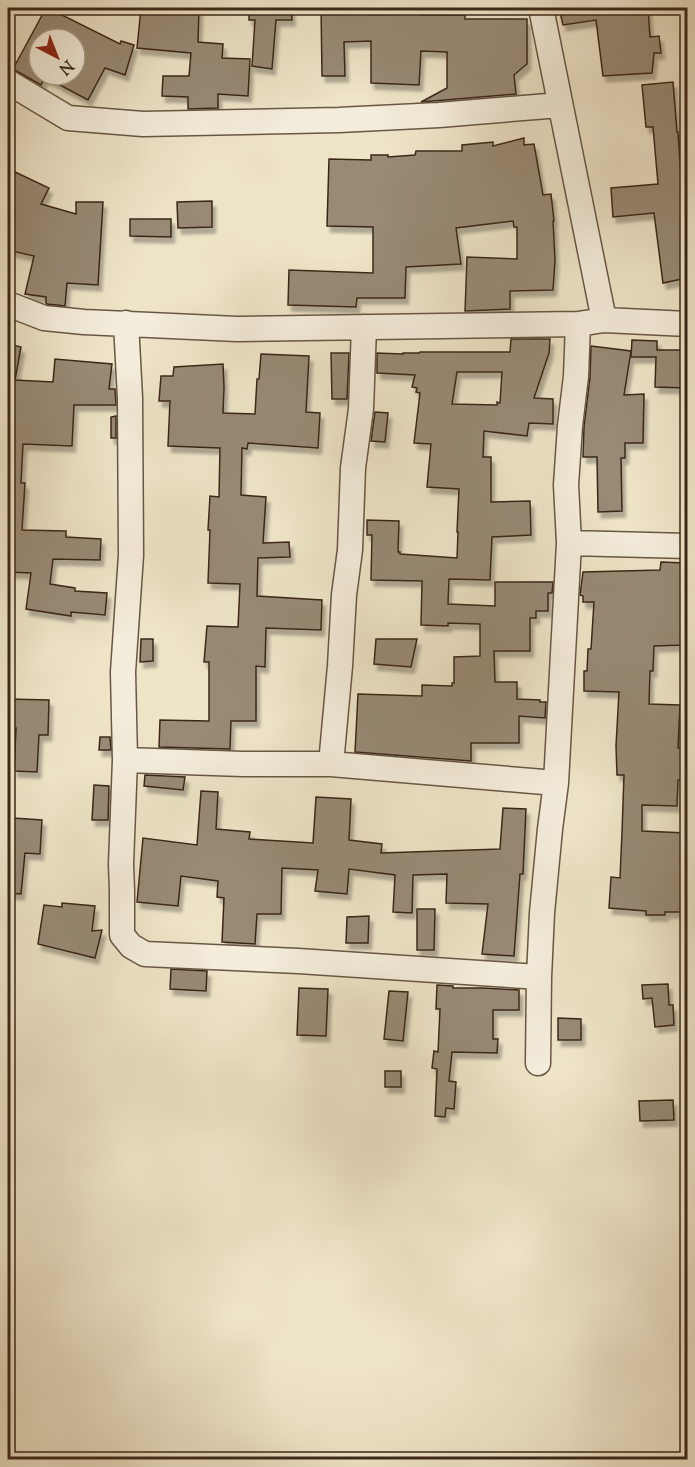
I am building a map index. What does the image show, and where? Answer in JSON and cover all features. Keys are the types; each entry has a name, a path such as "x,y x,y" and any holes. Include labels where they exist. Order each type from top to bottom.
{"street":[{"path":"541,8 603,320"},
{"path":"8,82 68,118 143,124 439,115 560,105"},
{"path":"8,304 45,318 237,329 578,324 603,320 687,324"},
{"path":"126,323 130,398 131,555 123,672 125,760 121,864 122,935 131,946 145,954 539,977"},
{"path":"538,1063 543,903 556,783 569,543 566,485 576,376 578,324"},
{"path":"331,764 350,550 353,468 361,409 364,327"},
{"path":"569,543 687,546"},
{"path":"125,760 331,764 556,783"}],"building":[{"path":"48,8 86,27 36,27"},
{"path":"141,8 199,8 198,42 223,44 222,58 250,59 248,96 218,94 218,108 188,109 188,97 162,96 163,76 189,76 191,53 137,48"},
{"path":"249,8 291,8 292,20 276,20 272,69 252,66 255,20 249,20"},
{"path":"321,8 371,8 370,15 399,14 399,8 421,8 421,15 465,15 465,19 527,19 527,64 514,75 516,94 421,102 447,88 447,52 421,51 419,85 371,83 371,41 344,42 345,76 322,76"},
{"path":"559,8 648,8 650,37 659,36 661,53 654,53 652,73 603,76 596,20 563,25"},
{"path":"87,28 120,44 121,41 134,45 125,75 105,68 88,100 64,87 87,87"},
{"path":"27,43 27,77 13,69"},
{"path":"673,82 684,224 687,223 687,278 663,283 654,213 613,217 611,188 658,184 653,127 646,127 642,85"},
{"path":"524,138 524,145 534,144 543,195 551,194 555,260 553,290 510,291 510,309 465,311 467,257 517,259 517,227 514,227 513,221 456,228 461,264 406,267 405,298 357,298 356,307 288,305 289,270 373,273 373,227 327,226 329,159 371,160 371,155 388,155 388,157 415,155 416,151 462,151 462,145 493,142 493,146"},
{"path":"15,172 49,188 41,204 76,214 76,202 103,202 98,285 67,283 65,306 47,304 46,297 25,294 34,256 8,250 8,187"},
{"path":"212,201 212,227 178,228 177,202"},
{"path":"130,219 171,219 171,237 130,236"},
{"path":"511,339 550,339 549,353 534,398 553,399 553,424 529,423 527,436 484,431 483,457 491,457 491,502 530,501 531,535 492,537 490,580 449,579 448,604 495,606 495,582 553,582 552,593 548,593 548,611 536,611 536,618 530,618 530,651 494,651 495,682 517,682 517,699 546,702 545,718 519,716 519,743 471,743 471,761 355,752 358,694 422,696 422,685 452,686 454,657 480,656 480,624 421,625 422,581 371,580 372,535 367,535 367,520 399,521 398,552 400,554 457,558 458,532 459,489 427,487 431,444 414,443 420,393 416,392 417,388 412,387 415,375 377,373 377,353 510,352","holes":["457,372 502,372 500,403 497,402 497,405 452,404"]},
{"path":"632,340 657,341 657,350 687,350 687,388 655,387 656,357 631,357"},
{"path":"8,344 21,347 15,380 53,382 55,359 112,364 109,389 115,389 116,405 74,405 72,446 23,444 21,483 25,483 22,530 66,531 66,537 101,539 100,560 53,559 50,584 75,588 75,591 107,593 105,615 71,612 71,616 26,609 31,573 8,572"},
{"path":"591,346 631,351 624,395 644,394 643,443 625,443 625,458 621,458 622,511 598,512 597,457 583,457"},
{"path":"331,353 349,353 347,399 332,399"},
{"path":"261,354 309,356 306,412 320,413 318,448 248,443 247,449 242,448 241,495 266,497 263,543 289,542 290,557 258,558 257,596 322,600 321,630 266,628 265,667 256,666 256,721 231,721 230,749 159,747 160,720 209,721 209,662 204,662 207,626 238,627 240,584 208,583 210,496 219,497 220,448 168,446 170,401 159,401 161,376 173,376 174,367 223,364 223,413 255,414"},
{"path":"375,412 388,413 385,442 371,441"},
{"path":"116,416 116,438 111,438 111,417"},
{"path":"661,562 685,563 682,599 684,645 654,646 653,671 650,671 649,704 680,705 678,748 687,748 687,780 678,780 677,806 642,805 642,831 687,833 687,912 646,915 646,911 609,908 611,877 620,878 624,775 617,775 619,692 584,691 584,671 587,671 588,649 591,649 594,602 583,602 583,596 580,595 583,572 660,570"},
{"path":"141,639 153,639 153,661 140,662"},
{"path":"376,639 417,639 411,667 374,664"},
{"path":"8,699 49,700 48,735 39,735 37,772 14,771 16,728 8,728"},
{"path":"100,737 110,737 111,750 99,750"},
{"path":"145,775 185,777 183,790 144,786"},
{"path":"94,785 109,786 108,820 92,820"},
{"path":"201,791 218,792 216,829 250,832 249,839 313,843 316,797 351,799 349,840 382,844 381,853 500,849 503,808 526,809 523,874 520,874 514,956 482,954 488,904 446,903 447,874 413,875 412,913 393,912 395,875 349,869 347,894 315,891 318,870 282,868 281,914 257,914 255,944 222,942 224,898 217,897 218,881 181,876 178,906 137,902 143,838 197,845"},
{"path":"13,818 42,820 40,854 25,853 21,894 8,893"},
{"path":"62,903 95,906 92,931 102,930 95,958 38,944 44,905 62,907"},
{"path":"417,909 435,909 434,950 417,950"},
{"path":"369,916 368,943 346,943 347,917"},
{"path":"171,969 207,971 206,991 170,989"},
{"path":"668,984 669,1005 673,1005 674,1025 655,1027 652,998 643,999 642,985"},
{"path":"437,985 453,986 453,988 519,990 519,1010 493,1010 493,1039 498,1039 497,1053 452,1052 449,1081 456,1082 454,1109 446,1108 445,1117 435,1116 437,1069 432,1068 434,1051 438,1052 440,1009 436,1009"},
{"path":"299,988 328,989 326,1036 297,1035"},
{"path":"389,991 408,992 403,1041 384,1039"},
{"path":"558,1018 581,1019 581,1040 558,1040"},
{"path":"385,1071 401,1071 401,1087 385,1087"},
{"path":"673,1100 674,1120 640,1121 639,1101"}]}
